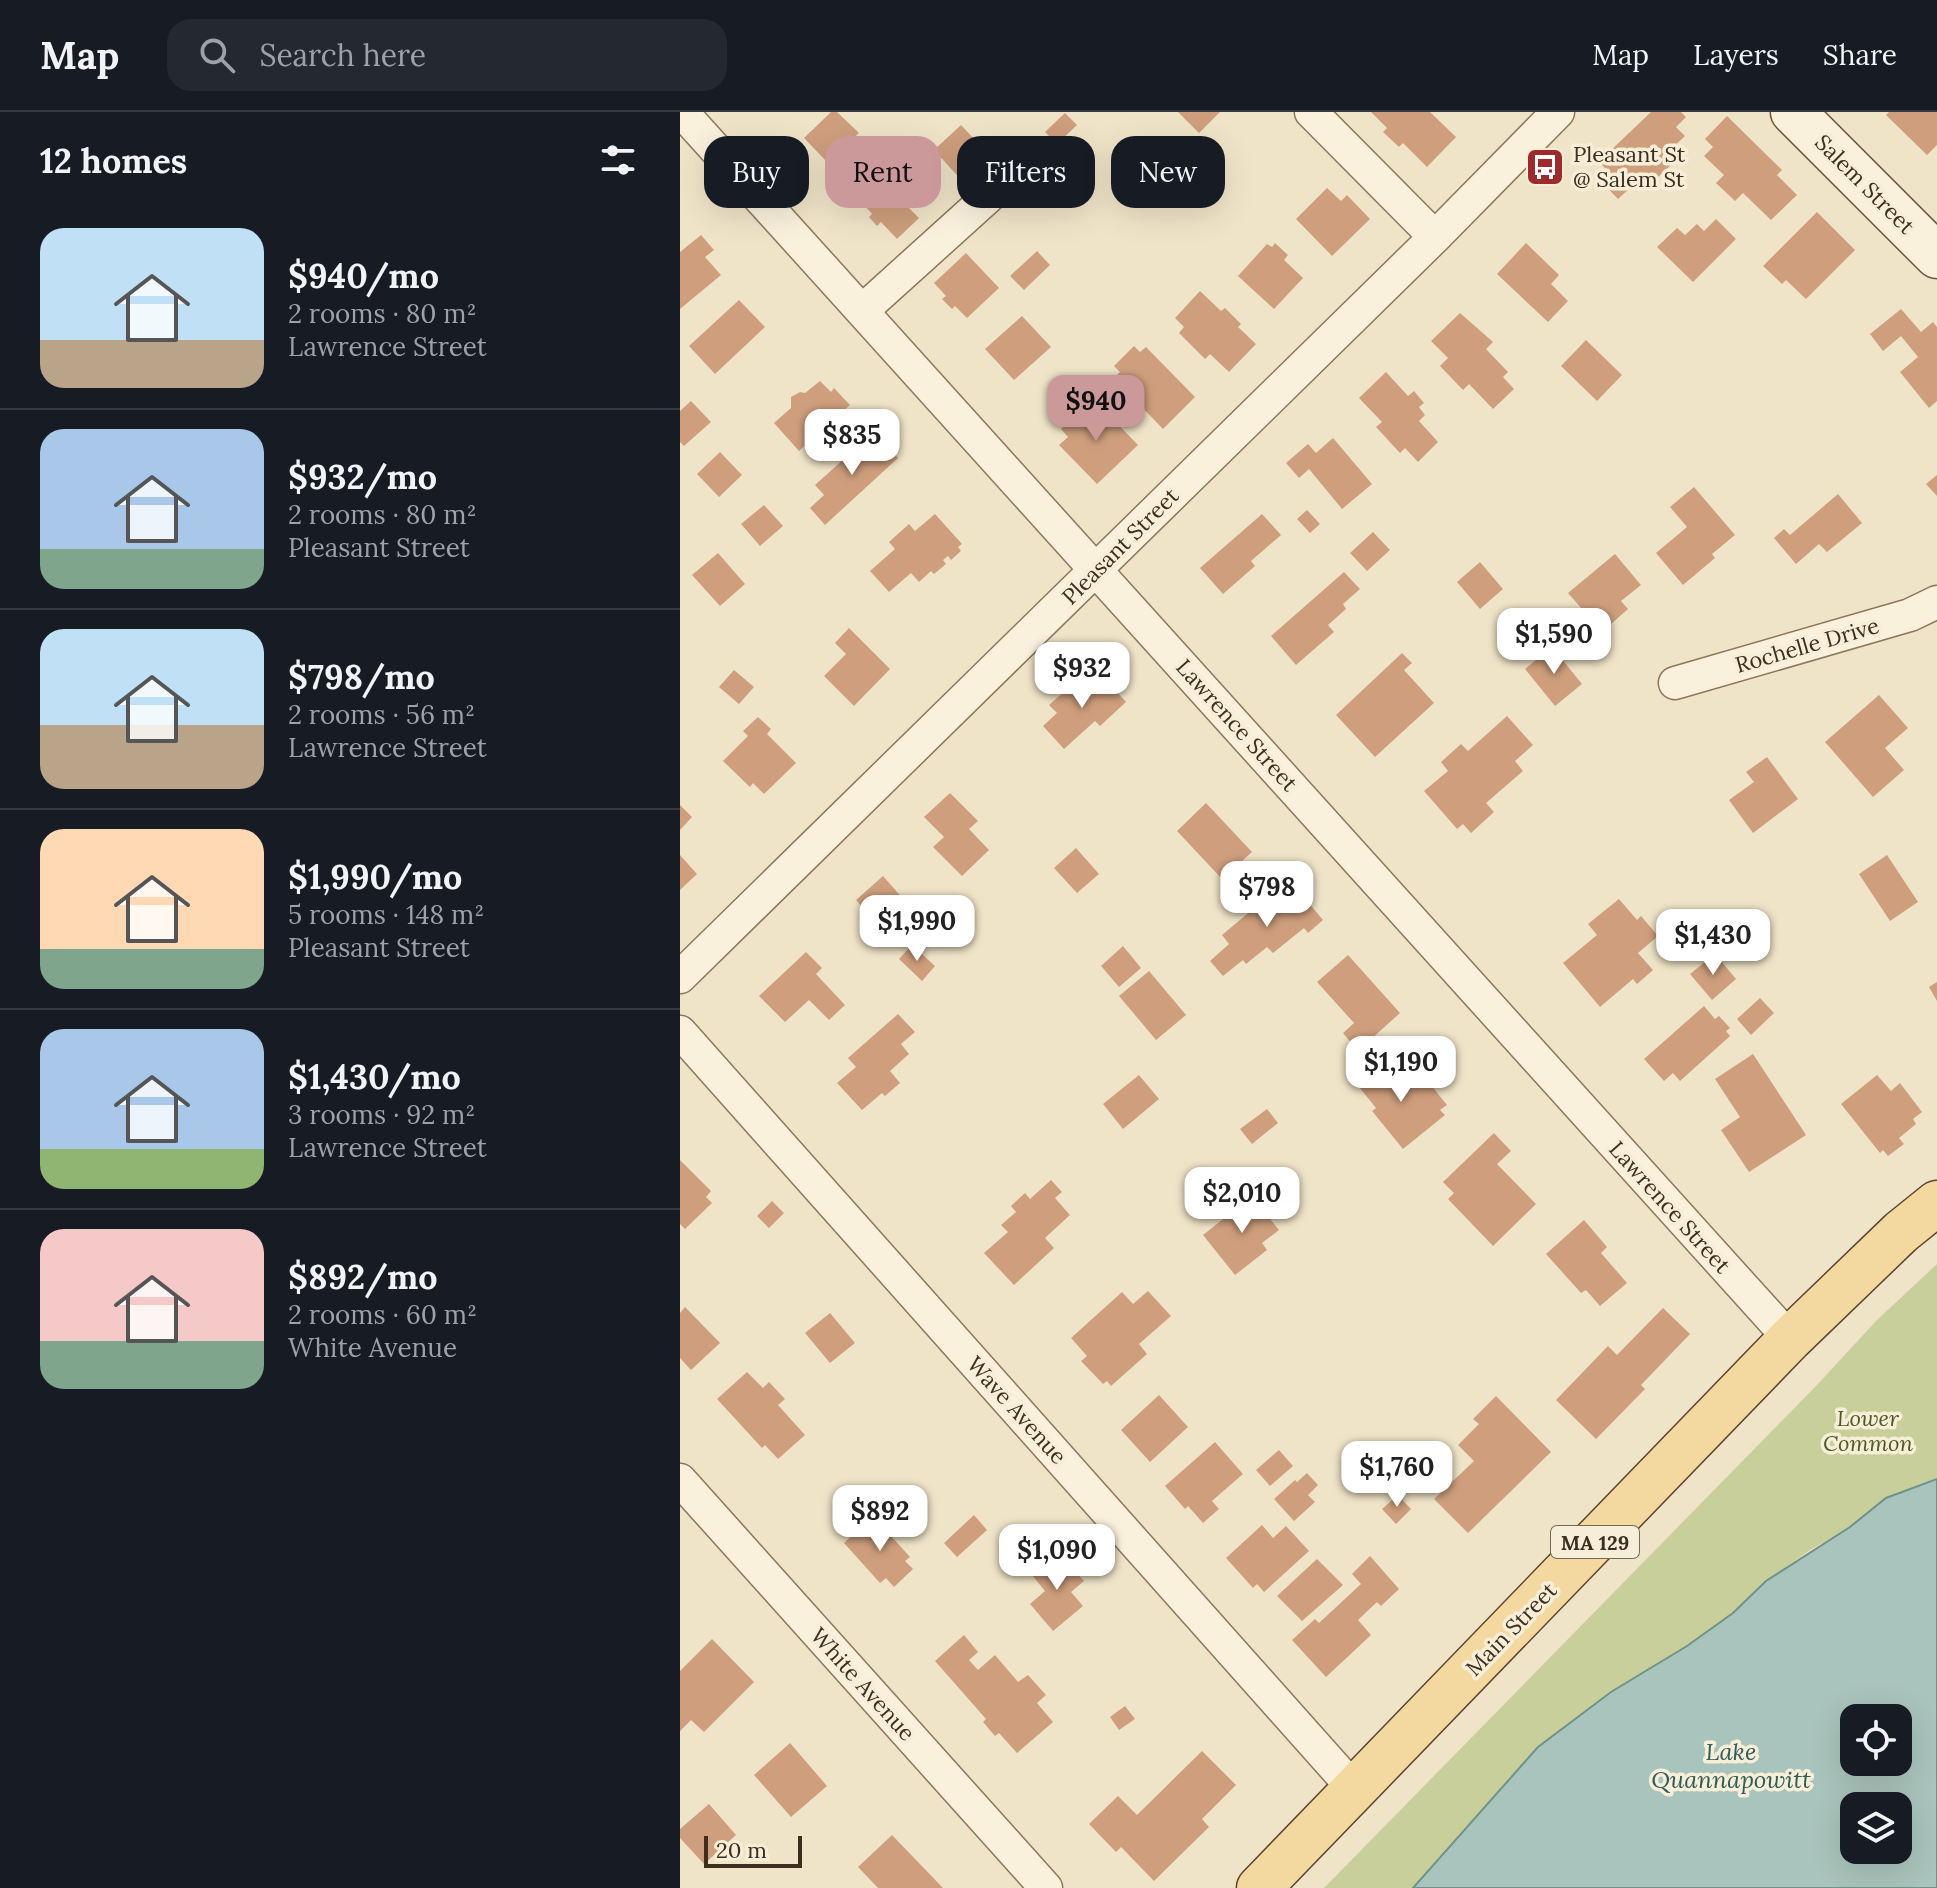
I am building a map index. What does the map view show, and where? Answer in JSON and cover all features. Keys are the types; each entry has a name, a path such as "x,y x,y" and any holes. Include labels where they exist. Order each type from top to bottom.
{"main road":[{"name":"Salem Street","path":"1793,112 1937,256"},
{"name":"Main Street","path":"1259,1888 1790,1339 1901,1232 1937,1203"}],"street":[{"name":"Lawrence Street","path":"682,112 1790,1339"},
{"path":"1311,112 1435,237"},
{"name":"Pleasant Street","path":"680,977 1435,237 1558,112"},
{"path":"863,310 976,208"},
{"name":"Rochelle Drive","path":"1675,683 1910,615 1937,602"},
{"name":"Wave Avenue","path":"680,1032 1354,1789"},
{"name":"White Avenue","path":"680,1480 1046,1888"}],"green space":[{"name":"Lower Common","path":"1937,1264 1937,1479 1810,1550 1766,1581 1733,1613 1687,1646 1464,1829 1413,1888 1324,1888 1876,1321"}],"water":[{"name":"Lake Quannapowitt","path":"1937,1479 1937,1888 1413,1888 1538,1747 1611,1692 1687,1646 1733,1613 1766,1581 1850,1527 1886,1498"}],"building":[{"path":"831,112 837,112 859,133 856,136 825,136 825,160 806,136"},
{"path":"1178,112 1220,112 1199,133"},
{"path":"1371,112 1430,112 1456,137 1427,167 1403,143 1399,147 1383,132 1387,128"},
{"path":"1651,112 1681,112 1686,117 1676,127 1685,136 1668,152 1676,160 1653,182 1645,174 1618,199 1598,178 1607,170 1602,165 1612,155 1609,152"},
{"path":"1889,112 1937,112 1937,145 1927,155 1886,115"},
{"path":"1065,113 1077,125 1065,136 1049,136 1045,132"},
{"path":"1727,116 1782,170 1777,175 1797,195 1771,220 1743,193 1735,201 1716,183 1724,175 1704,156 1713,147 1705,139"},
{"path":"961,125 971,136 957,136 957,175 941,158 941,144"},
{"path":"1327,188 1341,201 1347,195 1370,219 1332,256 1296,219"},
{"path":"867,208 909,208 919,218 897,239 881,222 877,226 869,217 872,214"},
{"path":"1817,212 1855,250 1806,299 1786,280 1782,284 1763,266"},
{"path":"1716,219 1736,239 1693,282 1657,247 1677,228 1685,235 1697,224 1704,231"},
{"path":"701,235 714,250 705,257 721,275 680,309 680,252"},
{"path":"1275,243 1288,255 1284,260 1303,278 1274,309 1238,276 1267,244 1272,247"},
{"path":"1526,243 1559,275 1551,284 1568,301 1548,322 1497,274"},
{"path":"1037,251 1050,265 1024,290 1010,276"},
{"path":"966,253 999,288 967,318 942,299 946,296 934,283"},
{"path":"1200,291 1221,311 1225,308 1241,324 1238,327 1256,344 1229,372 1210,354 1205,359 1179,333 1184,327 1175,318"},
{"path":"739,300 765,327 715,374 689,346"},
{"path":"1901,309 1921,332 1933,322 1937,327 1937,401 1929,408 1900,372 1918,357 1901,336 1883,351 1870,334"},
{"path":"1460,313 1493,342 1486,349 1508,372 1503,377 1514,389 1493,409 1469,384 1463,390 1440,366 1448,358 1431,341"},
{"path":"1022,316 1051,347 1014,380 985,349"},
{"path":"1586,340 1622,375 1597,401 1561,366"},
{"path":"1134,346 1140,352 1146,347 1195,397 1163,429 1114,378 1120,372 1114,366"},
{"path":"1386,372 1408,396 1414,391 1424,403 1419,407 1425,415 1419,421 1438,442 1418,462 1405,448 1400,453 1376,427 1382,422 1359,398"},
{"path":"820,381 831,392 834,388 850,405 799,451 774,423 791,408 791,397 805,393"},
{"path":"691,401 711,422 684,446 680,442 680,411"},
{"path":"1100,406 1138,445 1097,484 1059,445 1068,437 1061,429 1082,408 1090,416"},
{"path":"874,432 898,458 825,525 810,508 824,495 815,485"},
{"path":"1333,438 1372,484 1342,509 1309,469 1299,478 1286,463 1308,444 1316,453"},
{"path":"720,452 742,475 719,497 697,474"},
{"path":"1937,475 1937,496 1926,484"},
{"path":"1694,487 1735,535 1712,554 1715,558 1683,585 1656,553 1687,527 1670,507"},
{"path":"1838,494 1862,523 1827,552 1819,544 1796,564 1774,538 1784,529 1790,535"},
{"path":"764,505 783,526 760,546 741,524"},
{"path":"1307,510 1320,524 1310,533 1297,519"},
{"path":"935,514 962,544 958,547 961,551 951,560 948,556 943,560 946,564 934,574 931,571 919,582 911,573 889,592 870,571 895,549 889,542 909,524 915,531"},
{"path":"1262,514 1281,535 1251,561 1255,566 1223,594 1200,568"},
{"path":"1373,532 1390,550 1367,571 1350,553"},
{"path":"718,553 745,584 720,606 692,575"},
{"path":"1615,554 1641,585 1621,601 1628,609 1602,632 1568,593"},
{"path":"1480,562 1503,589 1480,609 1457,582"},
{"path":"1344,572 1360,589 1343,604 1346,609 1328,625 1334,632 1296,665 1271,636"},
{"path":"849,628 890,669 854,706 824,676 846,654 835,643"},
{"path":"1552,647 1582,684 1555,706 1525,669"},
{"path":"1402,653 1412,663 1404,670 1434,703 1375,757 1336,715"},
{"path":"734,670 754,687 739,704 719,687"},
{"path":"1084,674 1098,689 1107,681 1126,702 1100,726 1095,721 1064,749 1043,726 1057,713 1049,705"},
{"path":"1879,695 1908,728 1885,748 1904,770 1873,797 1825,742"},
{"path":"1507,716 1533,745 1515,761 1523,771 1486,803 1494,812 1471,833 1463,824 1457,829 1424,791 1448,771 1441,762 1461,744 1468,751"},
{"path":"758,717 771,729 767,734 796,763 764,794 753,783 750,787 723,761 748,736 743,731"},
{"path":"1767,757 1798,799 1753,833 1729,800 1754,782 1746,772"},
{"path":"950,793 978,821 969,829 989,850 962,876 933,847 944,837 924,817"},
{"path":"1206,803 1252,852 1222,879 1177,831"},
{"path":"680,805 692,817 680,830"},
{"path":"1076,848 1099,874 1077,893 1054,868"},
{"path":"680,855 697,874 680,890"},
{"path":"1887,855 1918,902 1890,921 1859,874"},
{"path":"883,876 920,918 892,942 856,900"},
{"path":"1293,884 1323,920 1308,933 1304,928 1273,953 1267,947 1246,964 1243,960 1223,976 1210,961 1229,944 1222,935 1259,904 1263,908"},
{"path":"1619,899 1637,920 1641,916 1658,936 1638,953 1653,970 1637,984 1633,979 1600,1007 1563,963 1597,935 1588,924"},
{"path":"912,945 935,966 922,981 899,959"},
{"path":"1123,946 1141,968 1119,987 1101,966"},
{"path":"806,952 822,968 816,974 845,1005 829,1020 809,1000 785,1022 759,996"},
{"path":"1715,954 1736,979 1712,1000 1690,974"},
{"path":"1348,955 1400,1013 1358,1051 1343,1033 1354,1023 1317,982"},
{"path":"1149,971 1186,1015 1156,1040 1119,996"},
{"path":"1937,982 1937,1001 1929,987"},
{"path":"1760,998 1774,1013 1751,1035 1737,1019"},
{"path":"1704,1006 1715,1019 1719,1016 1730,1028 1726,1031 1730,1036 1680,1081 1673,1073 1664,1081 1644,1059"},
{"path":"898,1014 915,1032 901,1044 909,1054 890,1071 900,1083 862,1110 837,1083 856,1067 848,1058"},
{"path":"1753,1054 1806,1135 1749,1172 1721,1130 1740,1117 1715,1079"},
{"path":"1382,1059 1407,1090 1417,1081 1420,1085 1427,1080 1447,1105 1440,1110 1445,1115 1403,1149 1372,1111 1376,1108 1355,1082"},
{"path":"1139,1075 1159,1099 1123,1129 1103,1104"},
{"path":"1877,1075 1891,1091 1900,1083 1922,1112 1913,1119 1916,1124 1899,1138 1904,1144 1888,1156 1883,1150 1880,1153 1841,1104"},
{"path":"1267,1109 1278,1123 1252,1144 1240,1129"},
{"path":"1494,1133 1511,1151 1497,1164 1536,1204 1493,1246 1448,1199 1454,1193 1443,1182"},
{"path":"680,1160 711,1191 706,1197 712,1203 685,1229 680,1224"},
{"path":"1051,1180 1062,1192 1055,1198 1070,1215 1045,1238 1054,1248 1014,1285 984,1253 1008,1232 1001,1225 1016,1212 1011,1206 1025,1193 1030,1199"},
{"path":"1252,1196 1279,1230 1262,1243 1267,1250 1235,1275 1203,1235"},
{"path":"772,1201 784,1213 769,1228 757,1216"},
{"path":"1584,1220 1607,1247 1601,1253 1627,1283 1600,1306 1586,1290 1581,1293 1546,1254"},
{"path":"1148,1291 1171,1316 1139,1344 1147,1354 1111,1386 1107,1381 1103,1384 1081,1361 1087,1356 1071,1338 1122,1292 1133,1304"},
{"path":"685,1307 720,1343 691,1370 680,1358 680,1313"},
{"path":"1663,1308 1690,1334 1641,1385 1645,1389 1596,1439 1556,1400 1608,1346 1617,1355"},
{"path":"830,1313 855,1343 830,1363 805,1333"},
{"path":"747,1372 763,1388 769,1382 785,1399 778,1405 805,1435 778,1459 765,1445 762,1448 717,1399"},
{"path":"1159,1395 1188,1427 1150,1462 1121,1430"},
{"path":"1496,1396 1551,1452 1468,1533 1434,1499 1474,1461 1458,1445 1479,1424 1473,1419"},
{"path":"1215,1442 1243,1474 1212,1501 1219,1509 1203,1523 1188,1506 1185,1509 1165,1486"},
{"path":"1279,1450 1293,1466 1270,1486 1256,1470"},
{"path":"1307,1473 1318,1485 1308,1495 1315,1502 1294,1521 1274,1499"},
{"path":"1398,1495 1411,1509 1396,1524 1382,1509"},
{"path":"974,1515 987,1530 957,1557 944,1543"},
{"path":"873,1516 910,1557 905,1561 913,1569 894,1587 886,1578 880,1583 844,1543"},
{"path":"1262,1525 1273,1538 1286,1526 1309,1551 1264,1592 1257,1584 1253,1588 1226,1558"},
{"path":"1058,1552 1084,1581 1071,1592 1083,1606 1053,1631 1030,1604 1045,1591 1032,1575"},
{"path":"1370,1556 1399,1589 1381,1606 1377,1602 1358,1620 1371,1635 1326,1677 1292,1640 1315,1619 1319,1623 1361,1584 1352,1574"},
{"path":"1317,1559 1343,1585 1302,1621 1277,1596"},
{"path":"964,1635 978,1652 969,1660 978,1670 995,1655 1018,1682 1028,1675 1046,1695 1037,1703 1053,1722 1017,1753 999,1733 995,1736 983,1722 986,1719 935,1661"},
{"path":"712,1639 754,1682 704,1732 691,1720 680,1731 680,1671"},
{"path":"1125,1706 1135,1719 1119,1730 1110,1717"},
{"path":"790,1743 827,1786 791,1817 754,1775"},
{"path":"1202,1751 1236,1785 1202,1819 1209,1827 1154,1881 1121,1847 1116,1852 1089,1824 1118,1796 1137,1815"},
{"path":"709,1804 736,1835 704,1864 680,1838 680,1829"},
{"path":"892,1835 943,1888 878,1888 858,1867"}],"place":[{"name":"Pleasant St @ Salem St","path":"1545,167"}]}
